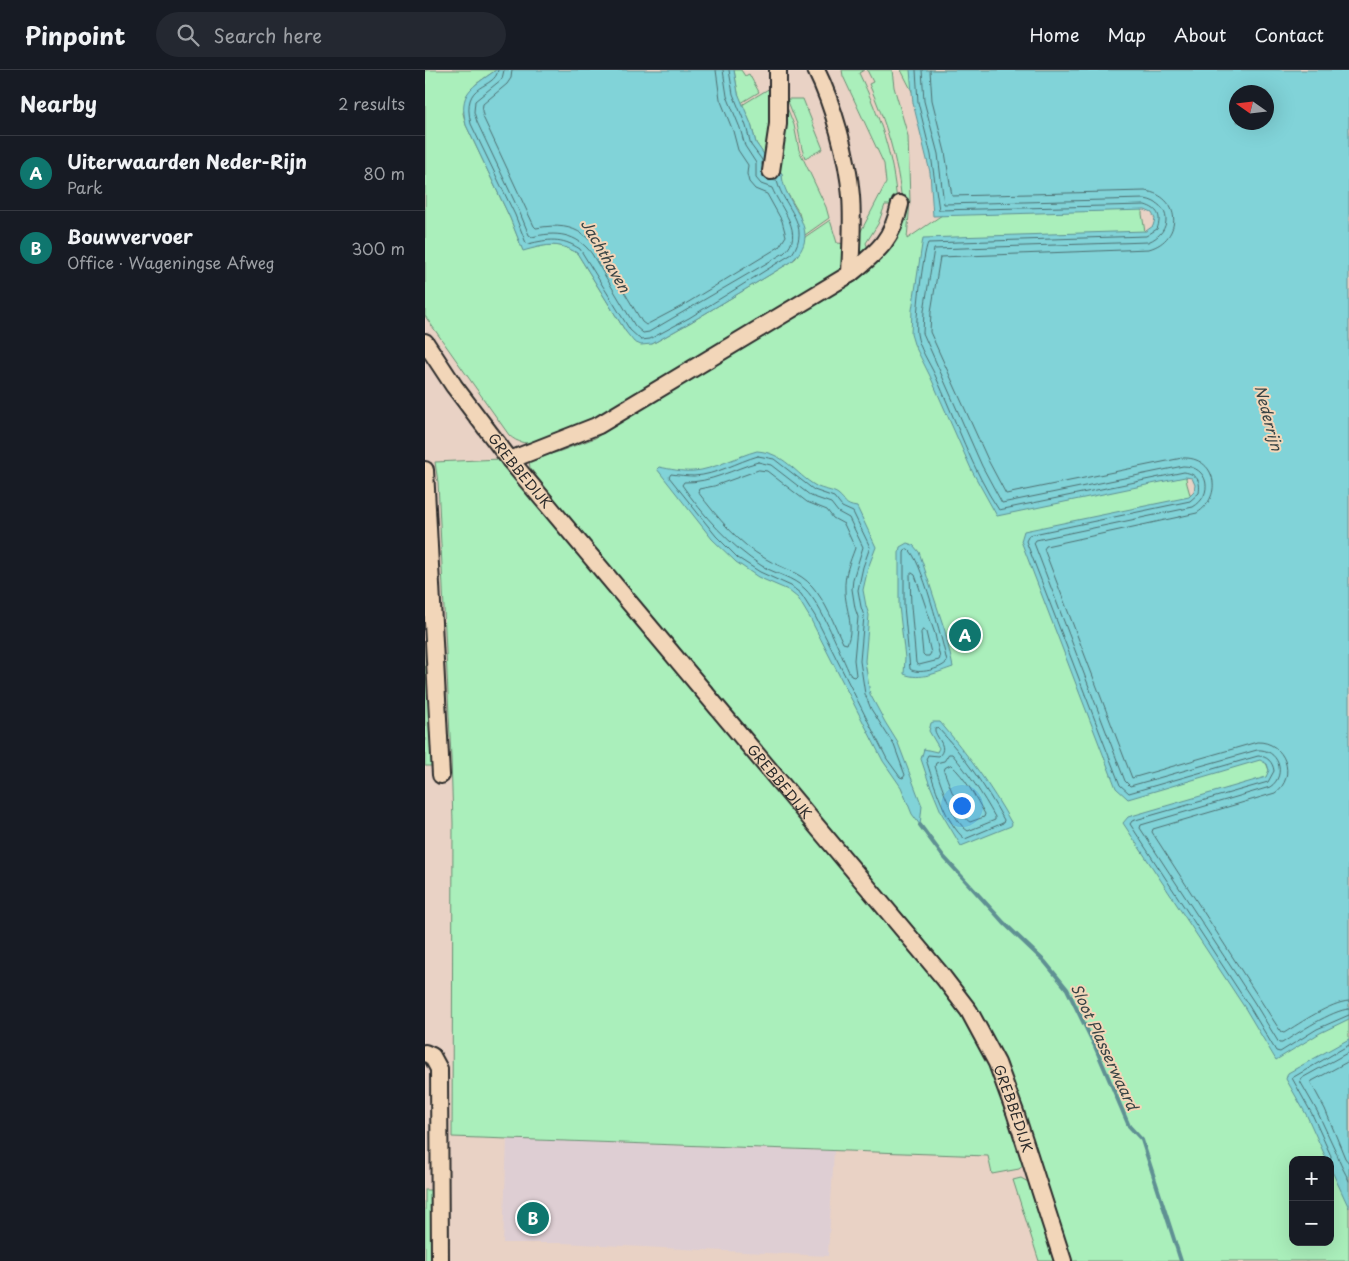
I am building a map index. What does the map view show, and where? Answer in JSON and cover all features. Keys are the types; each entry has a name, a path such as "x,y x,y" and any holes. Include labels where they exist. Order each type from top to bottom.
{"street":[{"path":"771,171 778,124 778,70"},
{"path":"816,70 829,103 846,161 851,196 850,274"},
{"path":"510,460 599,425 850,274 882,246 894,227 900,204"},
{"name":"GREBBEDIJK","path":"425,342 454,386 510,460 969,1010 997,1063 1063,1261"},
{"path":"425,470 441,775"},
{"path":"429,1055 439,1069 440,1261"}],"shaded area":[{"path":"507,1139 834,1151 828,1256 562,1243 503,1243"}],"green space":[{"path":"425,70 496,70 476,84 463,113 466,125 523,250 556,245 563,246 577,253 626,332 652,344 791,262 796,258 805,237 830,220 837,243 847,244 846,263 840,275 572,431 539,442 523,443 516,440 509,435 425,316"},
{"path":"734,70 741,70 745,76 749,74 759,92 741,103 738,93"},
{"path":"842,70 864,70 859,73 873,105 889,152 897,203 885,205 878,224 866,243 869,251 856,260 858,237 886,183 884,164 843,76"},
{"path":"867,70 892,70 894,87 908,136 910,201 907,239 942,215 918,103 901,70 1149,70 1142,214 1187,484 1265,760 1349,978 1349,1261 1070,1261 1003,1062 530,468 529,460 558,452 595,438 848,284 902,202 898,172 890,142 869,84 873,82"},
{"path":"770,88 776,88 767,159 756,143 751,124 742,105"},
{"path":"782,95 794,125 799,150 826,207 829,218 805,235 799,213 783,186 782,175 775,170"},
{"path":"787,99 803,99 823,149 805,158 797,124"},
{"path":"501,459 964,1015 991,1067 1025,1164 1019,1169 992,1174 988,1156 452,1137 453,823 438,482 435,462"},
{"path":"425,532 435,766 425,766"},
{"path":"1021,1178 1030,1183 1055,1261 1039,1261 1013,1180"},
{"path":"425,1190 433,1190 433,1261 425,1261"}],"water":[{"name":"Jachthaven","path":"496,70 734,70 738,93 751,124 756,143 775,170 782,173 788,196 804,228 805,239 801,250 791,262 652,344 641,345 634,342 577,253 570,249 551,245 523,251 510,218 466,125 464,114 465,98 469,92"},
{"name":"Nederrijn","path":"910,70 1349,70 1349,1019 1320,1033 1276,1060 1245,1008 1123,823 1128,817 1266,777 1269,770 1267,764 1260,760 1128,799 1116,788 1021,541 1024,531 1189,497 1194,492 1195,485 1192,478 1185,477 997,516 972,471 911,334 912,310 923,238 1146,231 1153,226 1155,219 1152,213 1145,210 933,216 930,172 913,103"},
{"path":"757,451 775,455 789,464 808,481 836,493 847,504 857,507 876,547 868,568 863,590 869,615 865,661 870,694 898,743 922,806 920,825 912,814 901,787 883,761 798,598 788,590 758,577 736,562 712,539 657,469 659,467 685,471 701,470"},
{"path":"907,543 913,545 919,552 945,631 953,667 916,677 904,674 905,658 899,606 899,553 900,547"},
{"path":"933,722 940,722 970,759 996,797 1012,824 1011,826 961,846 942,814 921,759 924,749 937,752 939,748 929,731"},
{"path":"1349,1039 1349,1208 1334,1176 1334,1156 1325,1156 1307,1116 1286,1079 1288,1073"}],"waterway":[{"name":"Sloot Plasserwaard","path":"920,825 943,856 1004,923 1045,962 1067,989 1094,1044 1129,1126 1142,1140 1181,1261"}],"place":[{"name":"Uiterwaarden Neder-Rijn","path":"965,635"},
{"name":"Bouwvervoer","path":"533,1218"}]}
